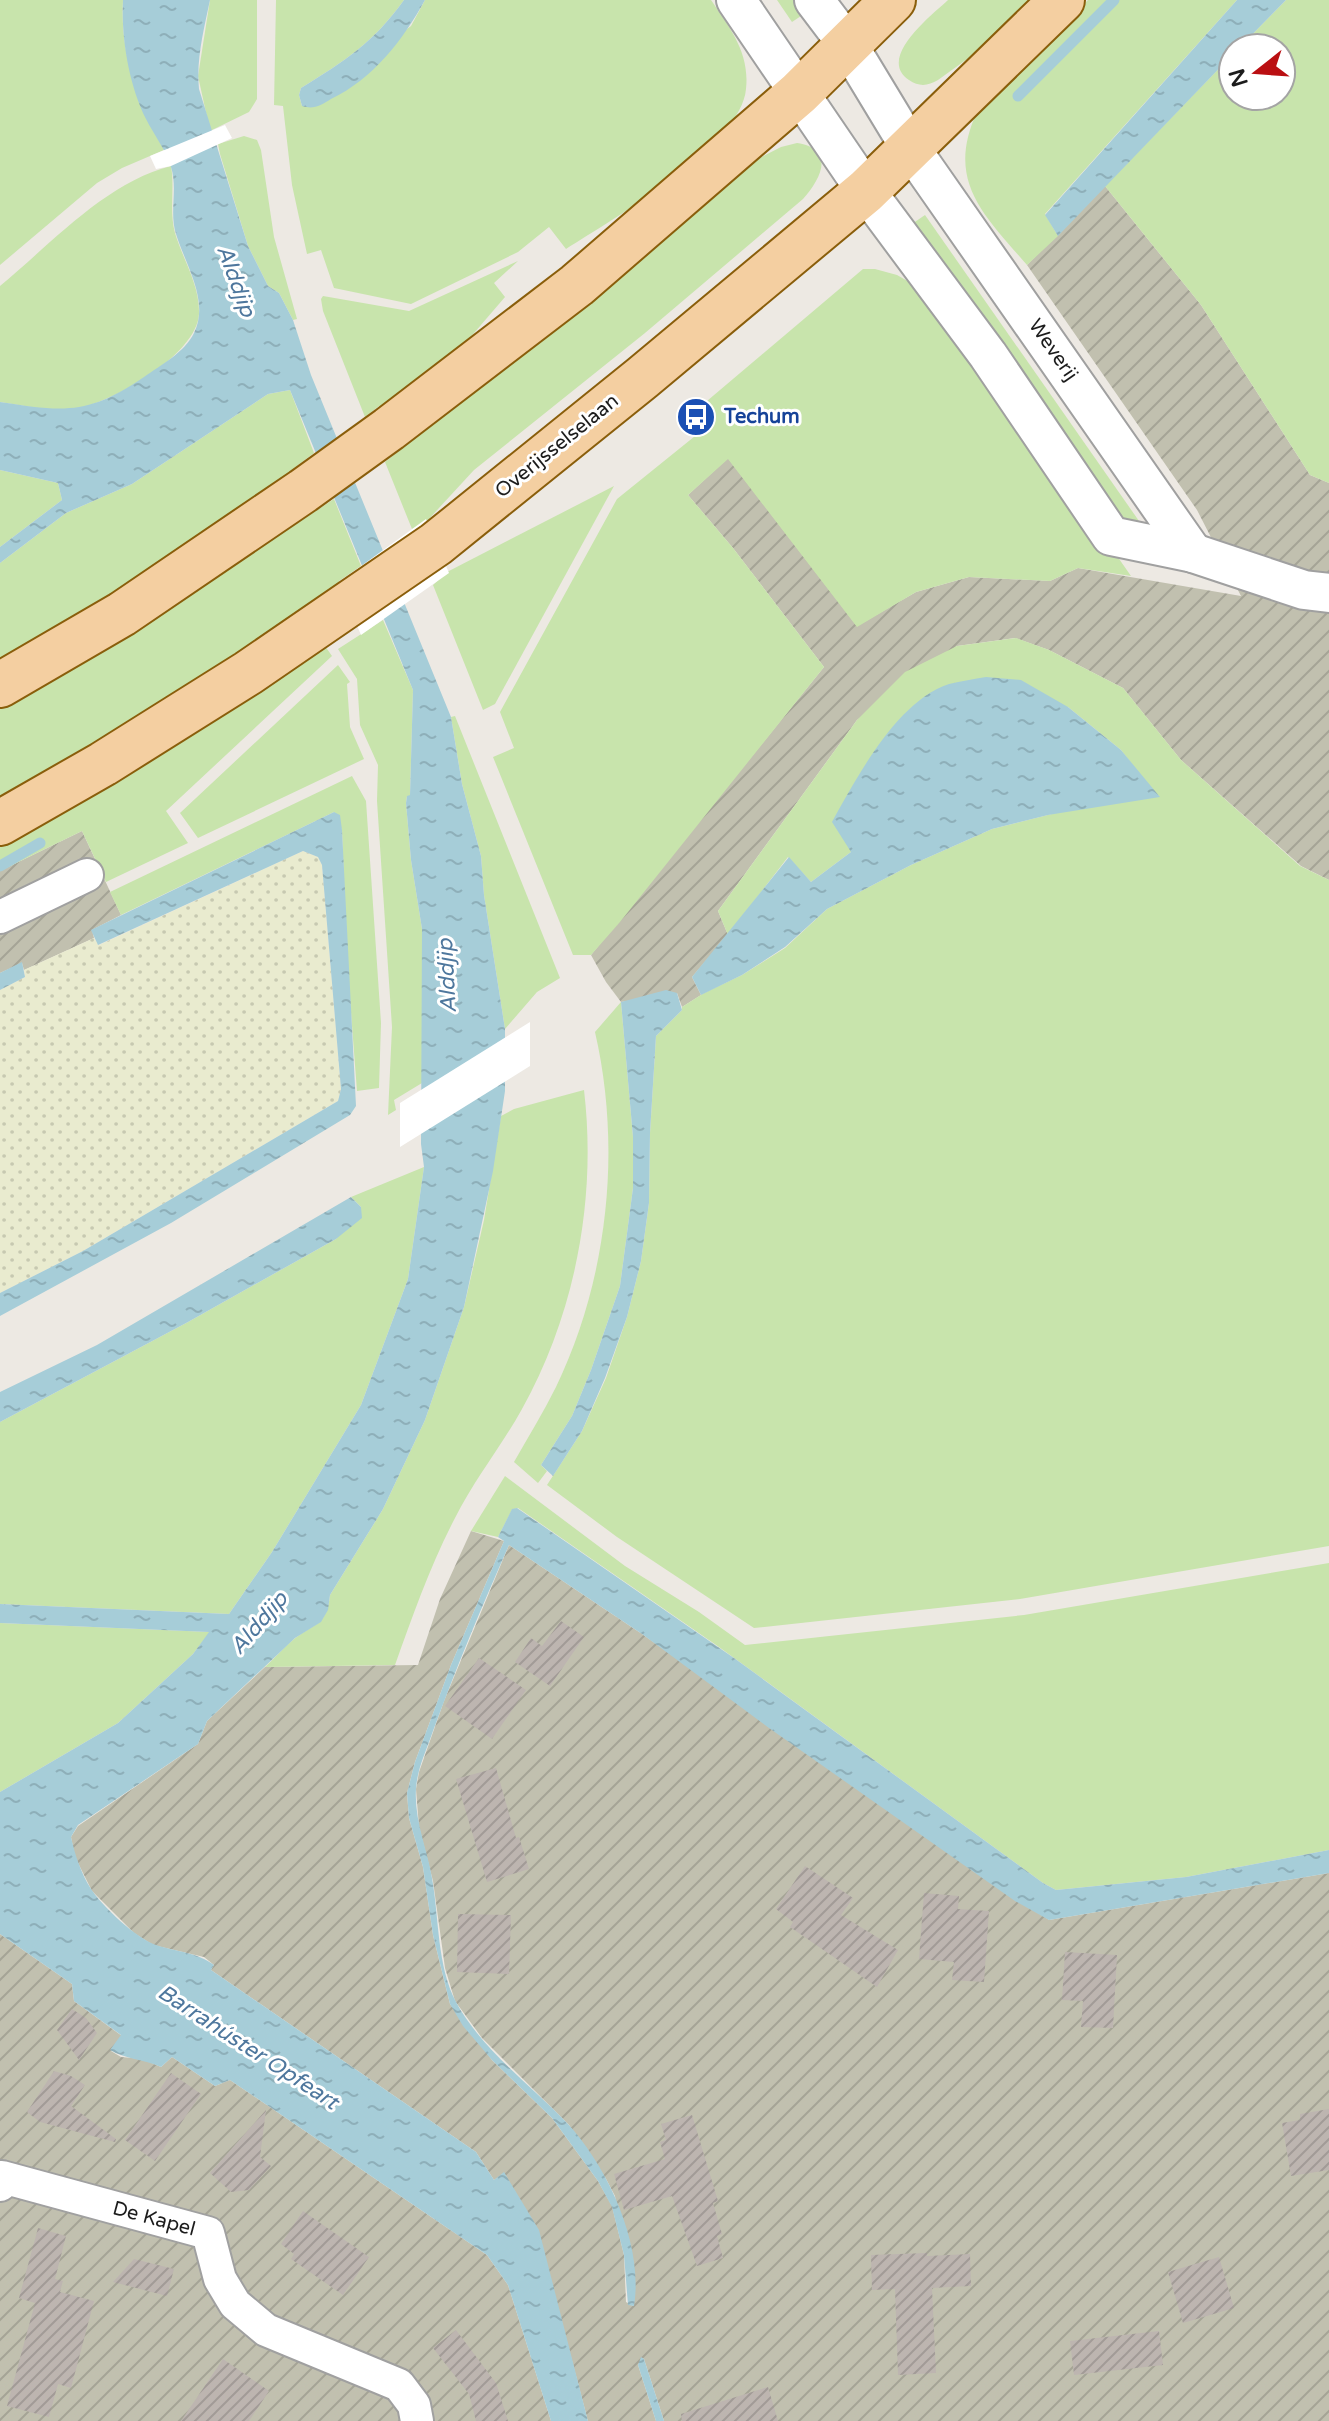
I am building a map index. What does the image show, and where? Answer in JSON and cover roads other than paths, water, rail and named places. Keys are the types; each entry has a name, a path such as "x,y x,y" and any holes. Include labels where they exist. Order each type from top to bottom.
{"main road":[{"path":"0,685 122,614 303,491 577,285 799,93 893,0"},
{"name":"Overijsselselaan","path":"0,823 222,690 436,544 866,191 1062,0"}],"street":[{"path":"736,0 866,191 988,355 1111,536 1193,553 1304,590 1329,593"},
{"name":"Weverij","path":"814,0 848,45 911,149 1193,553"},
{"path":"0,917 87,875"},
{"name":"De Kapel","path":"0,2185 2,2177 208,2233 220,2279 235,2304 266,2330 399,2385 414,2405 417,2421"}],"water":[{"path":"123,0 210,0 200,55 199,89 248,246 268,286 279,293 293,320 311,375 451,717 462,784 481,856 505,1029 505,1091 493,1171 464,1307 425,1420 383,1509 330,1595 328,1610 321,1622 295,1638 207,1721 198,1744 78,1825 71,1837 91,1889 111,1913 130,1929 148,1942 193,1955 214,1965 211,1970 476,2152 494,2180 504,2172 539,2230 588,2421 551,2421 508,2285 487,2255 230,2080 215,2086 172,2057 161,2067 110,2050 121,2035 74,2001 72,1984 0,1934 0,1792 118,1723 193,1654 209,1632 0,1623 0,1604 229,1614 272,1552 361,1405 408,1279 424,1167 421,1144 422,929 406,803 410,795 413,690 290,390 268,394 132,484 66,513 0,563 0,547 62,500 58,483 0,470 0,402 59,409 75,408 107,398 179,352 190,340 198,321 198,296 174,226 171,167 140,106 131,76 125,45"},
{"path":"404,0 425,0 386,57 346,91 317,106 302,106 301,88 357,50 381,28"},
{"path":"1237,0 1286,0 1255,32 1217,32 1217,71 1058,236 1045,215"},
{"path":"986,677 1021,680 1068,707 1121,750 1160,797 1048,815 992,829 911,865 827,909 785,947 742,975 701,995 692,977 789,857 811,882 851,852 832,822 866,763 896,723 930,693 949,684"},
{"path":"334,812 340,815 342,830 356,1106 350,1115 171,1223 0,1316 0,1293 83,1251 338,1101 341,1089 322,865 318,857 303,851 98,945 91,930"},
{"path":"22,962 25,977 0,990 0,973"},
{"path":"666,990 677,993 682,1010 656,1036 649,1203 641,1261 627,1317 605,1378 582,1431 553,1476 541,1465 572,1416 620,1286 633,1188 633,1137 621,1002"},
{"path":"351,1197 361,1207 362,1218 336,1239 0,1422 0,1392 97,1345"},
{"path":"517,1508 734,1658 1056,1890 1186,1877 1329,1850 1329,1873 1049,1920 1015,1901 769,1728 642,1634 509,1545 423,1759 417,1782 417,1812 432,1878 442,1957 450,1988 479,2036 567,2123 609,2184 620,2208 634,2258 634,2306 628,2305 624,2255 612,2207 598,2181 552,2118 492,2060 463,2026 450,2004 433,1935 423,1867 409,1818 407,1793 415,1762 451,1665 504,1541 498,1537 512,1509"},
{"path":"641,2357 664,2421 656,2421 638,2365"}],"waterway":[{"path":"1018,96 1114,0"},
{"path":"0,866 40,843"}],"place":[{"name":"Techum","path":"696,417"}],"water label":[{"name":"Alddjip","path":"236,281"},
{"name":"Alddjip","path":"447,976"},
{"name":"Alddjip","path":"259,1623"},
{"name":"Barrahúster Opfeart","path":"248,2047"}]}
